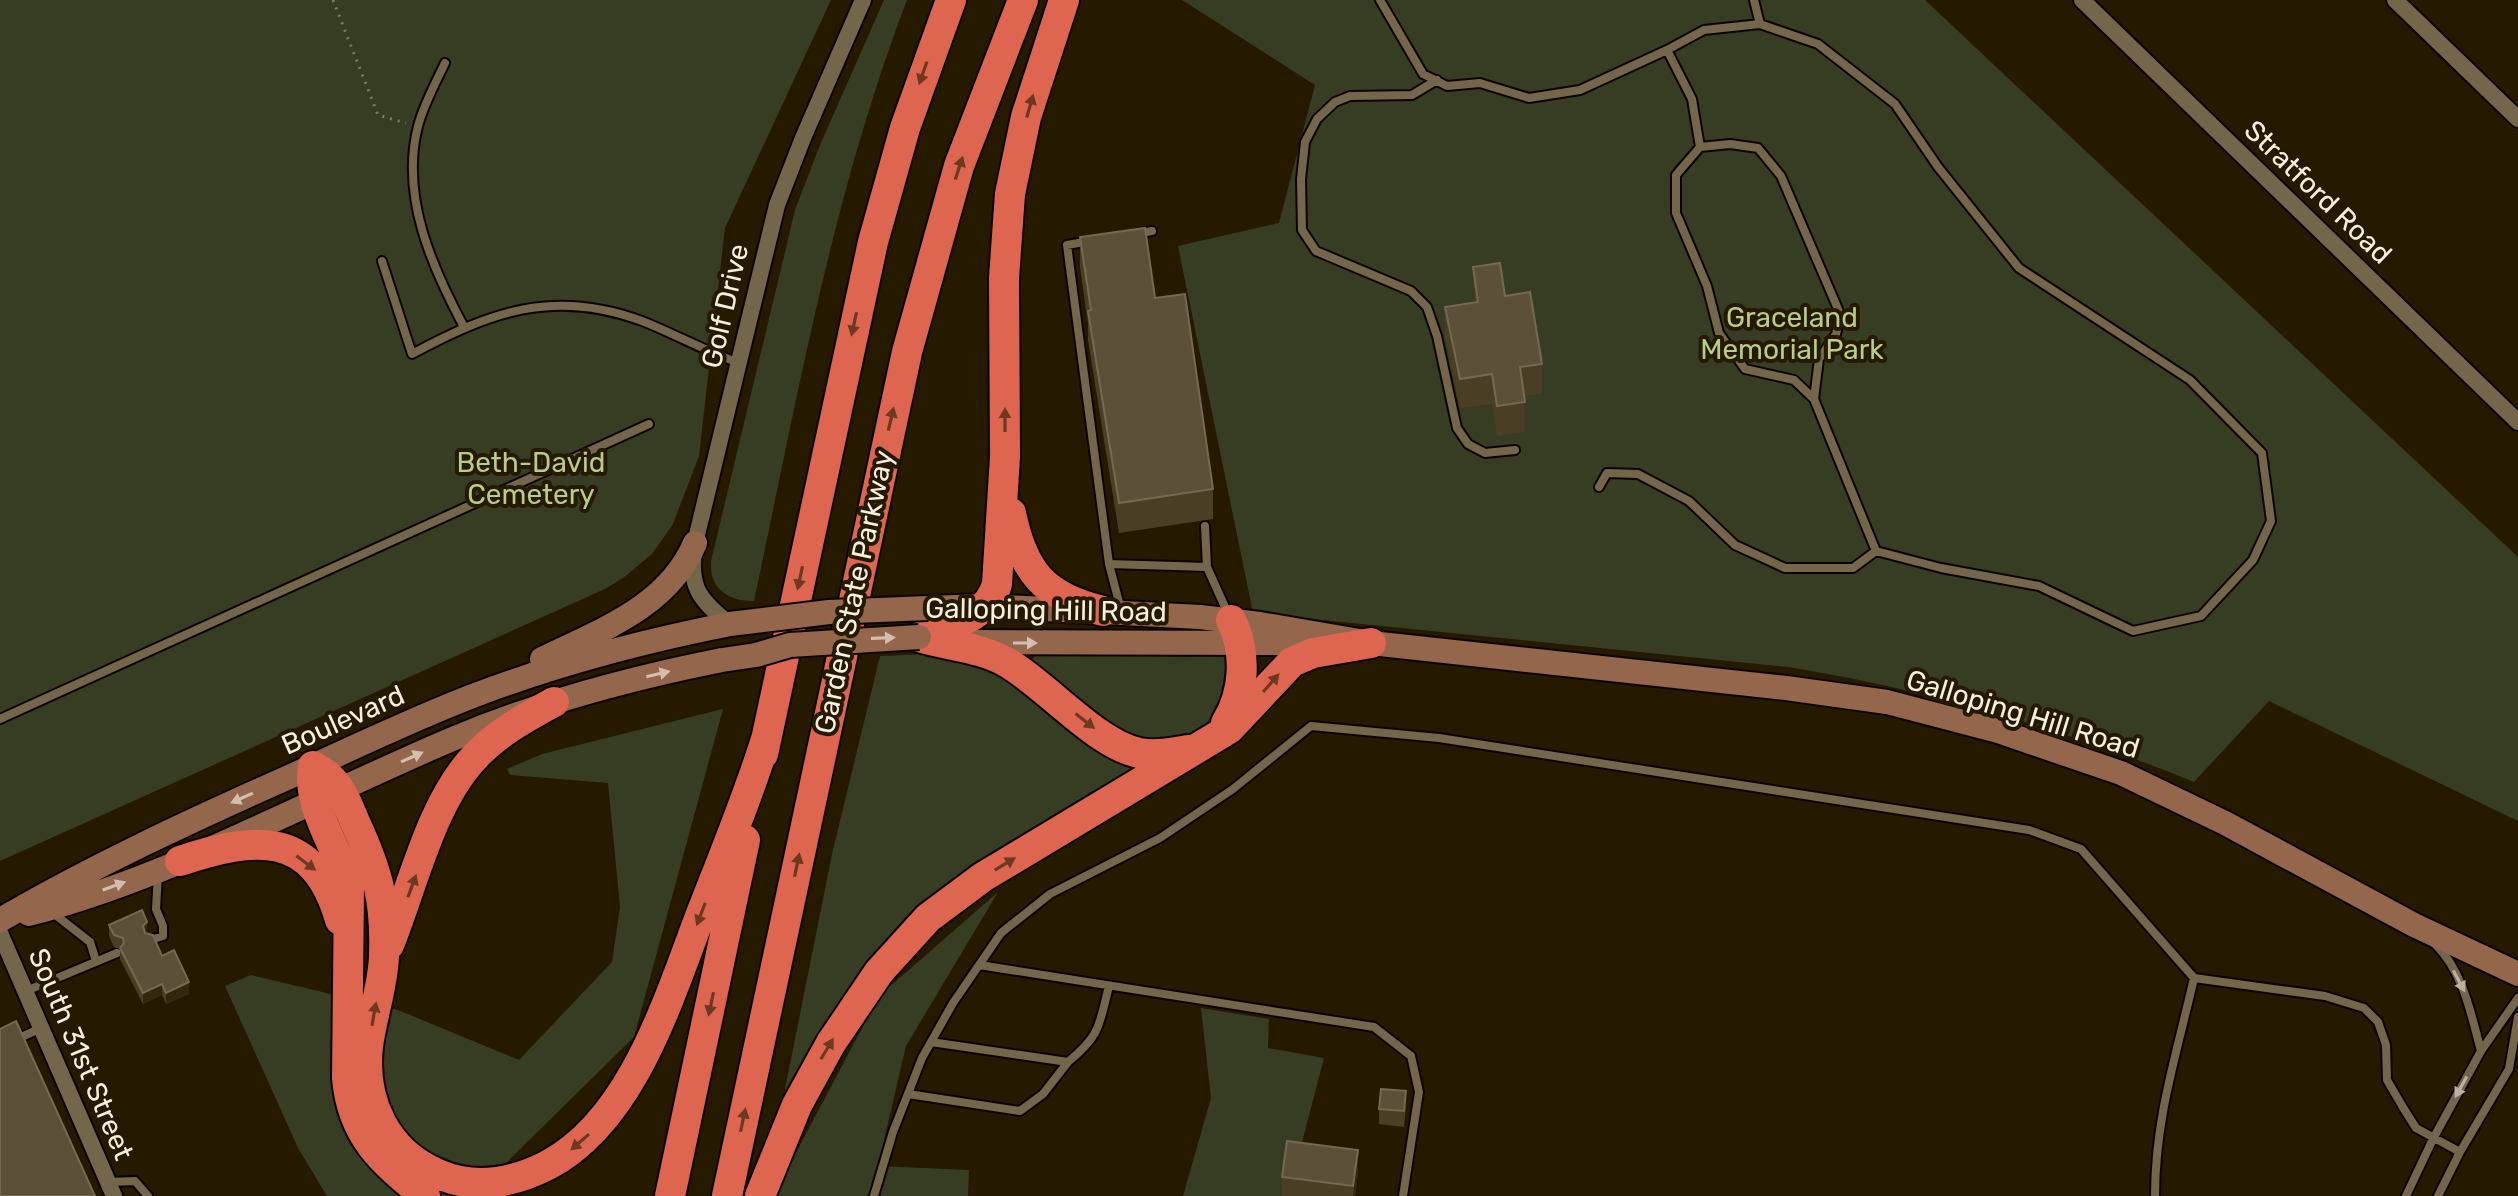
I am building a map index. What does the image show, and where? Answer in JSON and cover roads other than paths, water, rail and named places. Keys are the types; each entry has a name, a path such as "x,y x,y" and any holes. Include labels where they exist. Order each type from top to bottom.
{"highway":[{"name":"Garden State Parkway","path":"670,1196 876,229 905,128 951,0"},
{"name":"Garden State Parkway","path":"727,1196 907,352 959,166 1023,0"},
{"path":"924,622 952,623 971,619 986,606 995,592 999,575 1005,457 1004,299 1010,194 1026,117 1064,0"},
{"path":"1005,457 1014,525 1021,550 1032,571 1058,596 1112,612"},
{"path":"924,622 1007,662 1108,739 1128,750 1151,754 1207,743 1227,722 1237,702 1242,665 1236,632"},
{"path":"760,1196 792,1116 825,1052 868,987 915,930 983,877 1207,743 1240,718 1292,662 1313,653 1371,643"},
{"path":"554,702 495,738 458,777 437,819 384,958 368,1046 368,1077 374,1111 392,1140 421,1166 446,1177 474,1183 513,1179 551,1163 595,1129 614,1105 634,1071 673,986 767,736"},
{"path":"313,766 312,792 328,795 379,882 384,958"},
{"path":"328,795 349,890 347,1078 355,1118 386,1164 425,1196"},
{"path":"169,866 225,847 257,844 282,848 311,864 327,884 336,906 348,984"}],"main road":[{"path":"444,707 643,607 673,580 686,563 695,543"},
{"name":"Galloping Hill Road","path":"986,606 1112,612 1236,632 1371,643 1786,688 1887,702 2038,744 2121,773 2225,823 2414,925 2518,974"},
{"name":"Galloping Hill Road","path":"730,624 829,612 924,622 964,642 1236,632"},
{"name":"Galloping Hill Road","path":"722,660 924,622"},
{"path":"730,624 763,640 790,645"},
{"name":"Boulevard","path":"0,921 56,888 156,837 444,707 579,660 730,624"},
{"name":"Boulevard","path":"0,921 47,909 169,866 455,738 554,702 620,683 722,660"}],"street":[{"name":"Golf Drive","path":"730,624 706,604 695,588 692,570 695,543 784,183 863,0"},
{"path":"2395,0 2518,119"},
{"name":"Stratford Road","path":"2087,2 2518,422"},
{"name":"South 31st Street","path":"0,933 110,1189"}],"lane":[{"path":"1380,0 1423,74 1447,86 1480,83 1529,98 1580,90 1704,30 1760,24 1818,44 1895,104 1938,167 2019,268 2190,380 2262,453 2271,521 2253,560 2201,616 2133,631 2039,586 1941,568 1876,551"},
{"path":"1754,0 1760,24"},
{"path":"1667,50 1692,99 1700,147"},
{"path":"445,63 418,127 414,170 421,227 436,271 464,327"},
{"path":"1437,80 1412,95 1350,96 1335,102 1317,119 1305,142 1301,179 1302,230 1306,241 1316,251 1411,291 1427,307 1437,336 1457,428 1468,444 1485,453 1515,450"},
{"path":"1814,399 1819,359 1836,334 1841,316 1781,176 1758,148 1730,144 1700,147 1676,175 1676,213 1707,286 1719,333 1745,369 1794,380 1814,399 1876,551"},
{"path":"1124,236 1152,231"},
{"path":"1096,241 1067,245 1109,564 1112,612"},
{"path":"382,261 412,354 464,327 508,311 536,306 591,307 639,320 739,363"},
{"path":"0,719 649,424"},
{"path":"1599,487 1607,473 1638,474 1689,501 1735,545 1785,568 1853,568 1876,551"},
{"path":"1205,526 1207,567 1236,632"},
{"path":"1109,564 1207,567"},
{"path":"874,1196 908,1094 931,1042 1001,933 1050,894 1160,838 1233,789 1311,726 1453,740 2029,830 2081,849 2194,978 2325,996 2364,1008 2378,1022 2386,1045 2387,1080 2416,1128 2460,1152"},
{"path":"150,940 163,936 163,926 156,909 169,866"},
{"path":"47,909 90,942 96,961"},
{"path":"2414,925 2443,952 2466,993 2481,1051"},
{"path":"26,991 117,953"},
{"path":"979,965 1374,1027 1411,1056 1419,1092 1403,1196"},
{"path":"2155,1196 2161,1112 2194,978"},
{"path":"908,1094 1020,1111 1043,1094 1068,1062 1091,1044 1109,986"},
{"path":"2406,1196 2481,1051 2518,998"},
{"path":"2438,1196 2509,1069 2518,1017"},
{"path":"0,1047 42,1027"},
{"path":"931,1042 1068,1062"},
{"path":"2509,1069 2518,1062"},
{"path":"110,1189 135,1181 148,1196"}],"park label":[{"name":"Graceland Memorial Park","path":"1792,333"},
{"name":"Beth-David Cemetery","path":"531,478"}]}
